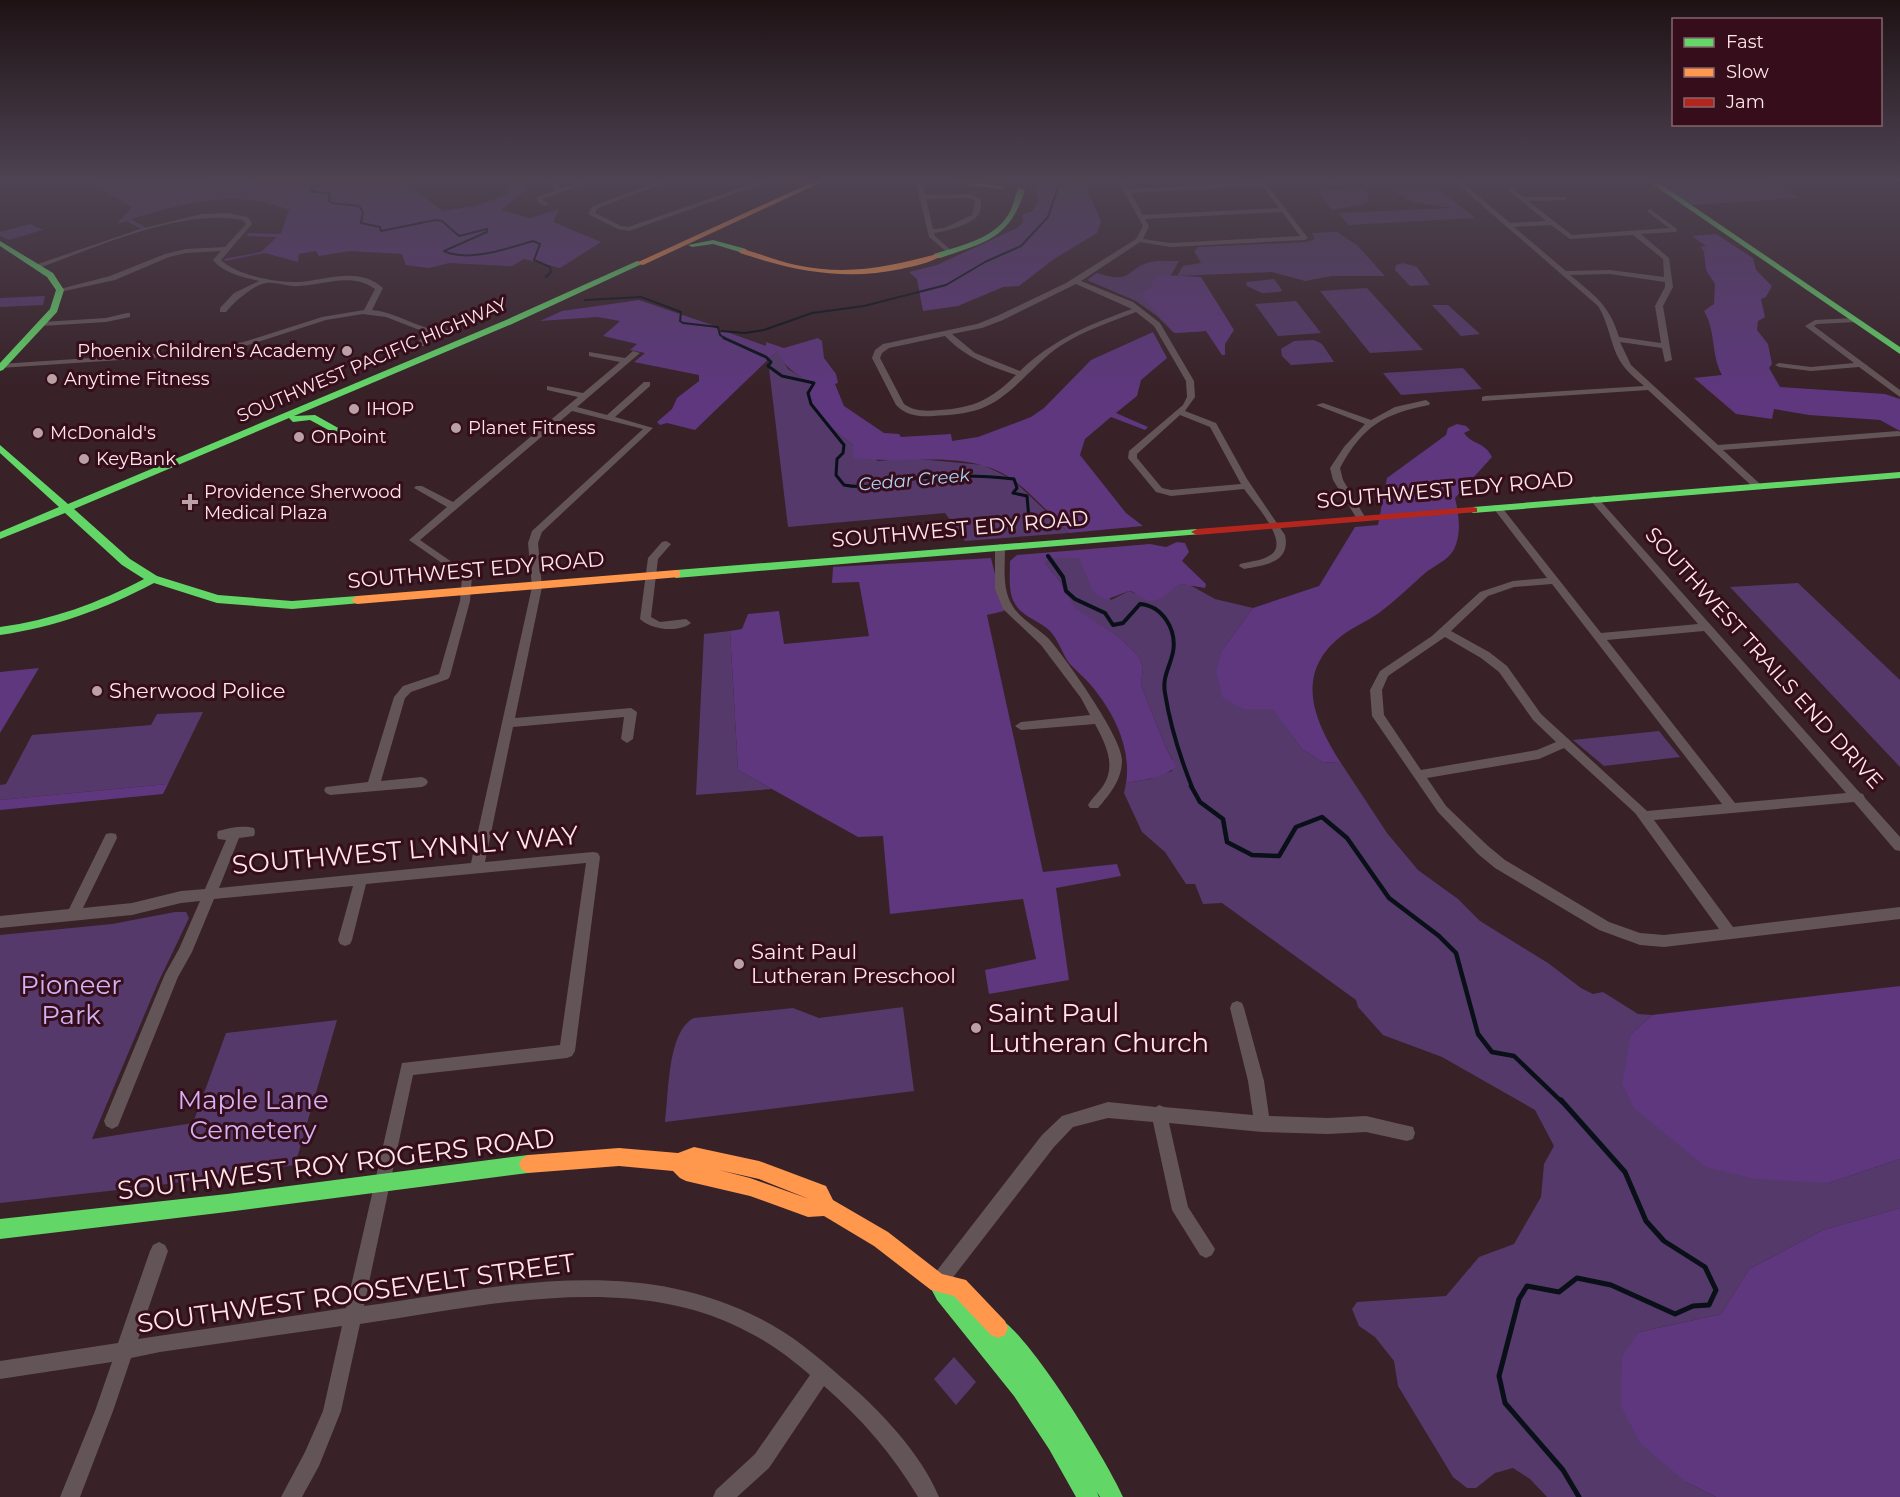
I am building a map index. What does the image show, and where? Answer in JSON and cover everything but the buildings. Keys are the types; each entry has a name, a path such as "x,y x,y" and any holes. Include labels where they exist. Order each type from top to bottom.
{"main road":[{"path":"1,367 55,308 60,290 53,278 12,251"},
{"name":"SOUTHWEST PACIFIC HIGHWAY","path":"0,536 63,502 423,337 452,331 634,251"},
{"name":"SOUTHWEST PACIFIC HIGHWAY","path":"0,522 63,502 255,430 668,251"},
{"path":"659,255 674,251"},
{"path":"743,251 795,269 830,273 900,268 950,252"},
{"path":"1753,251 1900,351"},
{"path":"255,430 268,429 308,416 322,419 337,431"},
{"name":"SOUTHWEST EDY ROAD","path":"0,448 63,502 126,562 153,579 204,596 272,605 466,593 1360,517 1900,475"},
{"path":"0,632 38,628 74,618 102,607 153,579"},
{"name":"SOUTHWEST ROY ROGERS ROAD","path":"0,1229 563,1159 619,1157 678,1162 694,1155 759,1170 819,1192 826,1207"},
{"name":"SOUTHWEST ROY ROGERS ROAD","path":"678,1162 686,1172 750,1187 808,1208 826,1207 881,1239 938,1283 959,1287 1015,1347 1068,1420 1112,1497"},
{"name":"SOUTHWEST ROY ROGERS ROAD","path":"938,1283 947,1302 987,1345 1020,1387 1060,1447 1088,1497"}],"street":[{"path":"36,266 84,251"},
{"path":"60,290 112,278 183,251"},
{"path":"224,251 217,260 220,264 266,280 289,285 343,278 367,280 379,288 367,312"},
{"path":"1122,251 1074,281 1000,318 947,333 886,346 878,352 877,361 900,405 913,412 966,411 1000,397 1022,374 1058,344 1107,320 1138,309"},
{"path":"1538,251 1606,311 1622,360 1648,388 1756,486"},
{"path":"1658,251 1664,255 1669,280 1668,291 1659,306 1668,360"},
{"path":"1563,273 1610,272 1669,280"},
{"path":"223,310 237,295 266,280"},
{"path":"1074,281 1105,292 1138,309 1157,325 1190,381 1191,397 1179,412 1132,453 1133,458 1165,493 1246,486"},
{"path":"1,367 211,352 242,346 328,318 367,312 394,316 423,337"},
{"path":"42,324 106,320 127,315"},
{"path":"1854,320 1815,322 1809,326 1900,394"},
{"path":"947,333 956,344 973,357 1022,374"},
{"path":"1616,339 1666,346"},
{"path":"373,786 400,697 407,689 444,676 466,593 467,576 414,540 636,353"},
{"path":"592,354 627,361"},
{"path":"1779,365 1811,369 1860,365"},
{"path":"608,418 647,384"},
{"path":"550,388 583,396"},
{"path":"1485,399 1648,388"},
{"path":"1360,517 1338,480 1335,468 1346,449 1371,423 1398,406 1426,403"},
{"path":"1320,405 1371,423"},
{"path":"477,868 537,587 533,543 537,531 649,428 570,408"},
{"path":"1179,412 1213,425 1246,486 1276,524 1281,544 1276,557 1266,563 1244,566"},
{"path":"1715,448 1899,434"},
{"path":"419,488 454,507"},
{"name":"SOUTHWEST TRAILS END DRIVE","path":"1594,499 1900,846"},
{"path":"1497,507 1731,807"},
{"path":"666,544 653,558 645,619 659,626 686,622"},
{"path":"1000,547 1000,589 1008,609 1040,636 1098,719 1113,746 1116,767 1109,787 1094,805"},
{"path":"1554,581 1513,584 1491,590 1479,598 1444,632 1384,674 1376,690 1376,707 1382,724 1451,820 1500,864 1604,926 1628,936 1653,941 1900,913"},
{"path":"1599,637 1708,627"},
{"path":"1444,632 1485,655 1503,669 1531,711 1645,816 1730,933"},
{"path":"509,723 631,712 627,739"},
{"path":"1021,726 1098,719"},
{"path":"1418,775 1539,754 1565,743"},
{"path":"330,790 422,782"},
{"path":"1645,816 1859,797"},
{"path":"112,1121 172,974 185,952 235,833"},
{"path":"73,915 111,838"},
{"name":"SOUTHWEST LYNNLY WAY","path":"0,922 132,909 181,897 593,857 567,1051 407,1068 332,1411 312,1459 291,1497"},
{"path":"345,940 361,880"},
{"path":"1237,1008 1256,1081 1262,1124"},
{"path":"938,1283 1059,1129 1078,1117 1108,1110 1262,1124 1328,1126 1366,1124 1407,1133"},
{"path":"1159,1113 1180,1210 1206,1249"},
{"path":"70,1497 126,1350 159,1251"},
{"name":"SOUTHWEST ROOSEVELT STREET","path":"0,1370 353,1315 538,1290 621,1287 664,1294 732,1315 784,1342 864,1410 915,1472 929,1497"},
{"path":"723,1497 762,1461 822,1373"}],"green space":[{"path":"1194,251 1362,251 1385,276 1332,276 1305,281 1272,272 1177,276 1183,266 1201,263"},
{"path":"1179,261 1170,277 1207,331 1174,333 1157,316 1136,301 1087,280 1097,273 1123,277 1150,262"},
{"path":"1403,263 1417,267 1430,285 1410,286 1395,270 1396,265"},
{"path":"1274,279 1282,290 1280,292 1262,293 1247,286 1246,282"},
{"path":"1367,288 1423,350 1370,353 1320,291"},
{"path":"45,296 43,305 0,307 0,298"},
{"path":"1296,301 1321,333 1278,336 1255,304"},
{"path":"1432,305 1448,305 1480,334 1461,336"},
{"path":"1314,340 1322,344 1334,362 1291,365 1282,356 1281,349 1294,341"},
{"path":"777,350 788,369 810,382 826,424 878,461 908,458 983,465 1012,479 1069,533 965,541 945,513 788,527 768,360"},
{"path":"1463,368 1482,389 1401,395 1383,373"},
{"path":"1053,558 1079,558 1111,600 1129,591 1137,594 1181,584 1190,585 1215,599 1253,608 1222,650 1243,709 1274,709 1302,749 1322,762 1341,763 1387,833 1418,870 1458,899 1480,921 1548,963 1581,988 1593,994 1603,992 1638,1014 1652,1015 1631,1034 1829,1183 1900,1159 1900,1208 1823,1230 1749,1269 1721,1314 1639,1332 1686,1482 1716,1497 1547,1497 1530,1479 1513,1468 1495,1473 1476,1488 1467,1488 1453,1477 1398,1386 1394,1361 1375,1337 1359,1326 1352,1309 1357,1302 1446,1296 1479,1257 1514,1244 1541,1197 1544,1164 1554,1146 1535,1110 1442,1057 1383,1035 1358,1007 1356,1000 1222,903 1203,904 1195,884 1186,884 1165,852 1142,832 1124,793 1126,783 1150,779 1172,771 1173,760 1141,685 1143,667 1138,655 1119,637 1076,610 1059,580 1045,563"},
{"path":"1798,583 1900,680 1900,767 1730,587"},
{"path":"730,631 738,770 772,789 696,795 704,634"},
{"path":"203,712 168,784 0,800 0,785 6,784 32,735 151,725 157,714"},
{"path":"1659,731 1680,757 1604,766 1573,740"},
{"name":"Pioneer Park","path":"186,912 189,918 157,985 92,1139 193,1123 226,1033 337,1020 295,1165 154,1186 0,1203 0,935 112,924"},
{"path":"903,1007 914,1091 665,1122 674,1050 685,1025 694,1018 793,1008 819,1018"},
{"path":"954,1357 976,1382 956,1405 934,1379"}],"shaded area":[{"path":"262,251 587,251 560,268 524,259 512,266 449,263 429,268 406,265 402,254 350,251 319,256 316,251 299,254 298,262 265,253 225,261 224,259"},
{"path":"968,251 1067,251 1019,286 1003,287 958,306 923,311 917,279 909,272 937,265"},
{"path":"1742,251 1753,258 1756,270 1772,286 1766,297 1761,299 1765,317 1758,321 1757,330 1768,344 1772,364 1769,368 1780,387 1885,394 1900,399 1900,431 1880,420 1809,415 1774,409 1772,419 1736,414 1694,378 1722,375 1704,311 1714,304 1715,284 1706,270 1704,252"},
{"path":"1161,275 1201,277 1234,330 1225,344 1225,355 1222,355 1206,331 1175,333 1144,299 1142,292 1150,289 1154,278"},
{"path":"639,300 766,346 766,342 784,348 818,338 822,341 824,358 836,374 838,383 835,384 844,406 884,433 899,434 901,437 951,434 952,441 978,437 1031,417 1044,408 1091,360 1153,332 1167,358 1141,380 1137,396 1116,413 1148,427 1145,430 1111,417 1085,439 1080,455 1126,513 1143,526 1069,533 1020,485 995,469 956,461 854,458 853,445 826,424 810,402 809,382 787,365 777,351 695,430 667,423 660,425 657,422 672,409 677,398 699,381 699,375 634,362 645,353 630,350 637,344 603,336 620,321 598,317 540,321 562,311"},
{"path":"1457,424 1466,426 1470,430 1464,433 1467,437 1485,448 1492,457 1455,498 1459,532 1451,554 1379,613 1344,634 1328,649 1318,664 1313,680 1316,713 1322,730 1341,763 1322,762 1302,749 1273,709 1243,709 1223,698 1216,671 1222,650 1253,608 1319,586 1355,527 1378,525 1387,478 1446,435 1448,428"},
{"path":"1177,542 1185,543 1189,552 1182,561 1206,584 1205,588 1181,584 1161,598 1152,601 1129,591 1105,600 1093,592 1079,558 1053,558 1045,563 1059,580 1076,609 1119,637 1138,655 1143,667 1141,685 1166,748 1176,766 1160,776 1126,783 1126,756 1123,742 1112,717 1087,680 1069,663 1050,631 1017,607 1011,593 1010,561 1017,555 1150,544 1166,547"},
{"path":"991,558 1004,611 987,615 1043,872 1117,864 1121,876 1056,888 1069,980 989,994 985,970 1036,959 1023,899 890,914 883,836 858,837 738,770 730,631 742,629 748,614 779,611 784,644 869,636 859,582 832,583 833,567"},
{"path":"39,668 0,733 0,672"},
{"path":"168,784 163,794 0,810 0,800"},
{"path":"1900,986 1900,1159 1829,1183 1755,1179 1706,1167 1634,1108 1622,1084 1631,1034 1652,1015"},
{"path":"1900,1208 1900,1497 1716,1497 1686,1482 1640,1443 1621,1406 1622,1357 1639,1332 1721,1314 1749,1269 1823,1230"}],"waterway":[{"name":"Cedar Creek","path":"444,251 465,255 497,251"},
{"name":"Cedar Creek","path":"537,251 534,260 550,267 551,272 546,277"},
{"path":"721,331 745,333 764,330 812,313 864,306 946,285 985,262 1010,251"},
{"name":"Cedar Creek","path":"585,300 641,297 681,312 680,321 683,323 718,327 720,335 726,339"},
{"name":"Cedar Creek","path":"726,339 766,357 771,362 768,366 782,376 814,383 808,393 811,404 844,445 843,453 837,459 836,475 844,485 871,486 942,476 1014,479 1017,488 1013,493 1027,496 1029,519 1039,530"},
{"name":"Cedar Creek","path":"1048,556 1063,577 1066,591 1075,599 1105,613 1113,625 1123,623 1140,604 1155,609 1167,620 1174,644 1164,687 1176,741 1192,787"},
{"name":"Cedar Creek","path":"1191,786 1200,802 1223,819 1227,842 1252,855 1279,856 1296,827 1322,817 1347,838 1389,898 1439,936 1456,953 1478,1034 1492,1052 1514,1056 1562,1102"},
{"name":"Cedar Creek","path":"1561,1100 1625,1172 1646,1221 1664,1241 1705,1267 1716,1290 1709,1305 1693,1306 1675,1314 1611,1285 1577,1278 1559,1292 1527,1286 1519,1299 1499,1376 1505,1403 1563,1470 1579,1497"}],"traffic: fast":[{"path":"0,368 54,310 60,290 50,275 12,251"},
{"path":"937,256 951,251"},
{"path":"1753,251 1900,351"},
{"path":"0,536 509,322 640,263"},
{"path":"293,419 312,417 337,431"},
{"path":"0,448 126,562 153,579 217,599 292,605 357,600"},
{"path":"1473,510 1900,475"},
{"path":"676,574 1197,532"},
{"path":"0,631 41,624 79,613 116,598 153,579"},
{"path":"0,1229 227,1203 528,1164"},
{"path":"938,1283 951,1303 995,1354 1033,1406 1068,1460 1088,1497"},
{"path":"998,1328 1046,1388 1112,1497"}],"traffic: slow":[{"path":"640,263 667,251"},
{"path":"743,251 793,266 839,273 886,270 937,256"},
{"path":"357,600 676,574"},
{"path":"528,1164 619,1157 678,1162 694,1156 759,1170 819,1193 826,1207"},
{"path":"678,1162 686,1172 750,1187 808,1208 826,1207 881,1239 938,1283 959,1287 998,1328"}],"traffic: jam":[{"path":"1197,532 1473,510"}],"place":[{"name":"Phoenix Children's Academy","path":"347,351"},
{"name":"Anytime Fitness","path":"52,379"},
{"name":"IHOP","path":"354,409"},
{"name":"Planet Fitness","path":"456,428"},
{"name":"McDonald's","path":"38,433"},
{"name":"OnPoint","path":"299,437"},
{"name":"KeyBank","path":"84,459"},
{"name":"Providence Sherwood Medical Plaza","path":"190,502"},
{"name":"Sherwood Police","path":"97,691"},
{"name":"Saint Paul Lutheran Preschool","path":"739,964"},
{"name":"Saint Paul Lutheran Church","path":"976,1028"}],"park label":[{"name":"Maple Lane Cemetery","path":"253,1115"}]}
